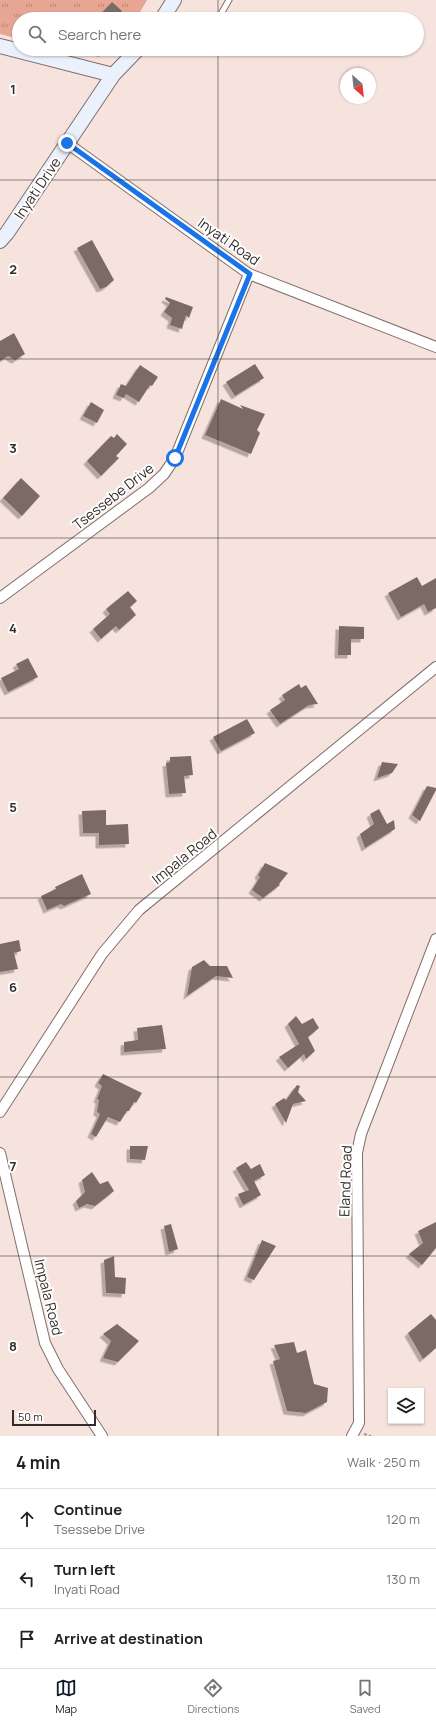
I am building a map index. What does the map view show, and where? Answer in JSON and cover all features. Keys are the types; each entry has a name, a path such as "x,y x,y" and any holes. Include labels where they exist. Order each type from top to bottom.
{"street":[{"path":"166,12 174,0"},
{"path":"0,46 12,49"},
{"path":"39,56 112,75"},
{"name":"Inyati Drive","path":"0,241 7,233 112,75 131,56"},
{"name":"Inyati Road","path":"67,143 250,274 436,347"},
{"name":"Tsessebe Drive","path":"0,598 149,488 164,474 175,458 250,274"},
{"name":"Impala Road","path":"0,1112 102,954 140,910 436,667"},
{"name":"Eland Road","path":"352,1436 359,1423 357,1153 361,1134 436,938"},
{"name":"Impala Road","path":"0,1153 45,1342 58,1369 102,1436"}],"lane":[{"path":"222,12 229,0"}],"green space":[{"path":"0,0 147,0 140,12 12,12 12,37 0,34"}],"building":[{"path":"112,2 122,11 121,12 103,12"},
{"path":"92,240 114,280 106,287 100,289 77,248"},
{"path":"166,297 193,307 189,318 186,315 182,329 170,325 172,318 164,312 170,303 165,299"},
{"path":"14,333 25,354 15,360 8,356 0,361 0,341"},
{"path":"255,364 264,378 235,396 226,382"},
{"path":"140,365 158,377 152,386 150,385 139,402 126,394 124,398 116,395 121,384 126,386"},
{"path":"221,399 243,409 240,405 265,414 257,430 260,433 251,454 205,435"},
{"path":"91,402 104,410 97,423 83,416"},
{"path":"117,434 127,444 116,456 119,458 101,476 87,461 111,436 114,438"},
{"path":"21,478 40,496 22,516 3,498"},
{"path":"417,577 422,586 436,578 436,608 428,612 424,604 401,617 388,593"},
{"path":"128,591 137,601 130,607 136,615 119,630 116,626 101,639 93,629 110,614 106,609"},
{"path":"339,626 364,627 364,639 351,639 351,655 338,655"},
{"path":"28,658 38,677 8,692 1,678 19,669 16,664"},
{"path":"299,684 301,688 306,685 318,704 309,705 280,724 270,710 285,700 282,695"},
{"path":"247,719 255,733 221,751 213,737"},
{"path":"191,756 193,775 184,776 186,793 169,794 166,763 170,762 170,757"},
{"path":"382,762 398,764 392,773 377,778"},
{"path":"427,786 436,788 436,790 420,821 412,815"},
{"path":"379,809 387,824 394,820 395,829 365,848 360,834 374,824 370,814"},
{"path":"106,810 106,825 128,824 129,844 99,845 99,833 83,833 82,811"},
{"path":"265,863 288,873 279,884 280,885 263,898 252,890 260,877 258,875"},
{"path":"82,874 91,894 64,906 61,904 47,910 41,896 56,889 55,887"},
{"path":"19,940 21,951 14,953 18,969 0,972 0,944"},
{"path":"204,960 210,966 227,966 233,978 216,976 187,996 192,967"},
{"path":"296,1016 302,1024 313,1018 319,1028 308,1037 315,1051 306,1059 304,1054 288,1068 279,1057 299,1044 288,1024"},
{"path":"162,1025 166,1049 124,1052 124,1042 138,1040 137,1028"},
{"path":"103,1074 142,1093 136,1103 134,1102 120,1122 108,1117 96,1137 91,1134 100,1114 97,1112 99,1100 97,1099 102,1086 98,1083"},
{"path":"297,1085 300,1086 298,1092 306,1101 293,1104 286,1123 275,1104 284,1098 286,1100"},
{"path":"130,1146 148,1146 145,1160 130,1159"},
{"path":"246,1162 251,1169 260,1164 265,1175 254,1181 261,1195 243,1205 238,1194 249,1190 236,1168"},
{"path":"92,1172 100,1184 108,1181 114,1191 95,1206 87,1204 79,1208 76,1201 85,1192 82,1180"},
{"path":"436,1222 436,1248 422,1265 409,1254 423,1243 418,1231"},
{"path":"171,1224 178,1249 169,1252 164,1226"},
{"path":"262,1240 276,1246 254,1280 247,1277"},
{"path":"114,1256 115,1277 126,1278 125,1294 106,1293 104,1260"},
{"path":"431,1314 436,1320 436,1348 423,1359 408,1333"},
{"path":"117,1324 139,1341 118,1362 103,1358 111,1341 103,1334"},
{"path":"294,1342 297,1353 306,1350 314,1384 328,1388 327,1402 306,1413 287,1411 273,1361 280,1359 274,1345"}],"route":[{"path":"67,143 250,274 175,458"}]}
